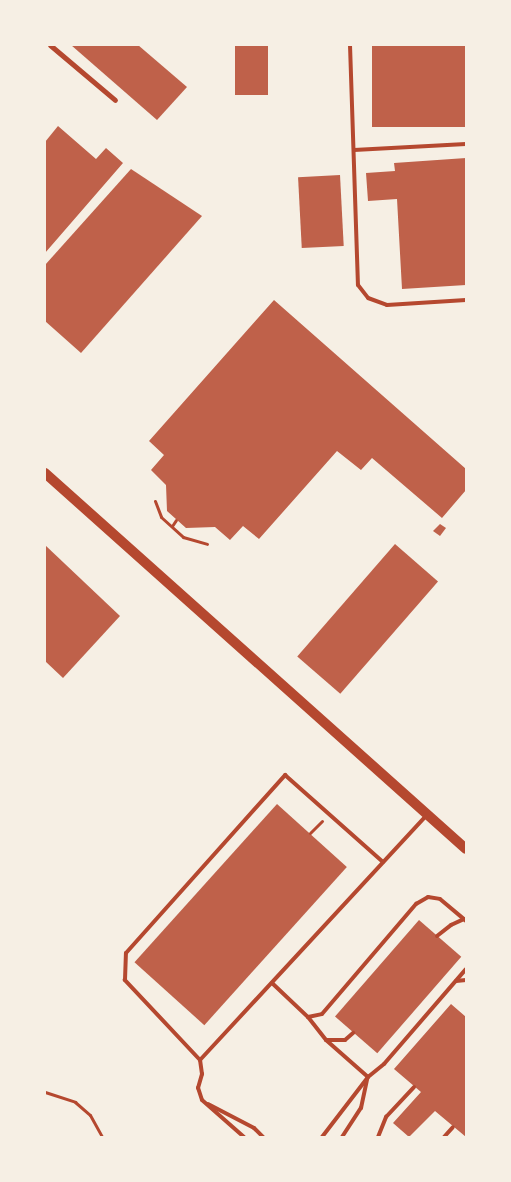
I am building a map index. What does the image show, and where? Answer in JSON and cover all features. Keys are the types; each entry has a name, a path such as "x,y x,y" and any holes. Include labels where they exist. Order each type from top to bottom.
{"main road":[{"path":"45,473 466,849"}],"street":[{"path":"50,45 115,100"}],"lane":[{"path":"350,45 358,285 368,298 388,305 466,300"},
{"path":"354,150 466,144"},
{"path":"244,1137 202,1100 198,1088 202,1074 200,1060 125,980 126,953 285,774 383,862"},
{"path":"200,1060 428,814"},
{"path":"308,1017 322,1014 416,904 428,897 440,898 465,920 437,936"},
{"path":"322,1137 368,1077 384,1064 466,969"},
{"path":"456,981 466,980"},
{"path":"272,984 308,1017 326,1040 368,1077"},
{"path":"326,1040 345,1040 353,1033"},
{"path":"342,1137 361,1108 368,1077"},
{"path":"378,1137 386,1117 414,1087"},
{"path":"202,1100 254,1128 263,1137"},
{"path":"444,1137 453,1127"}],"path":[{"path":"155,501 161,517 183,537 207,544"},
{"path":"172,526 176,520"},
{"path":"310,833 328,813"},
{"path":"45,1092 75,1102 90,1115 102,1137"}],"building":[{"path":"71,45 138,45 187,87 157,120"},
{"path":"235,45 268,45 268,95 235,95"},
{"path":"372,45 466,45 466,127 372,127"},
{"path":"58,126 96,159 106,148 123,163 45,253 45,142"},
{"path":"466,158 466,285 402,289 397,199 368,201 366,173 395,171 394,163"},
{"path":"131,169 202,216 81,353 45,321 45,265"},
{"path":"340,175 344,246 302,248 298,177"},
{"path":"274,300 466,469 466,490 442,518 372,458 361,470 337,451 259,539 243,526 230,540 215,527 186,528 167,511 166,485 151,470 164,455 149,441"},
{"path":"440,524 446,528 440,536 433,531"},
{"path":"395,544 438,581 340,694 297,656"},
{"path":"45,545 120,616 63,678 45,661"},
{"path":"277,804 347,867 204,1025 134,962"},
{"path":"419,920 461,957 377,1053 335,1017"},
{"path":"451,1004 466,1017 466,1137 435,1111 409,1137 393,1123 421,1092 394,1069"}]}
